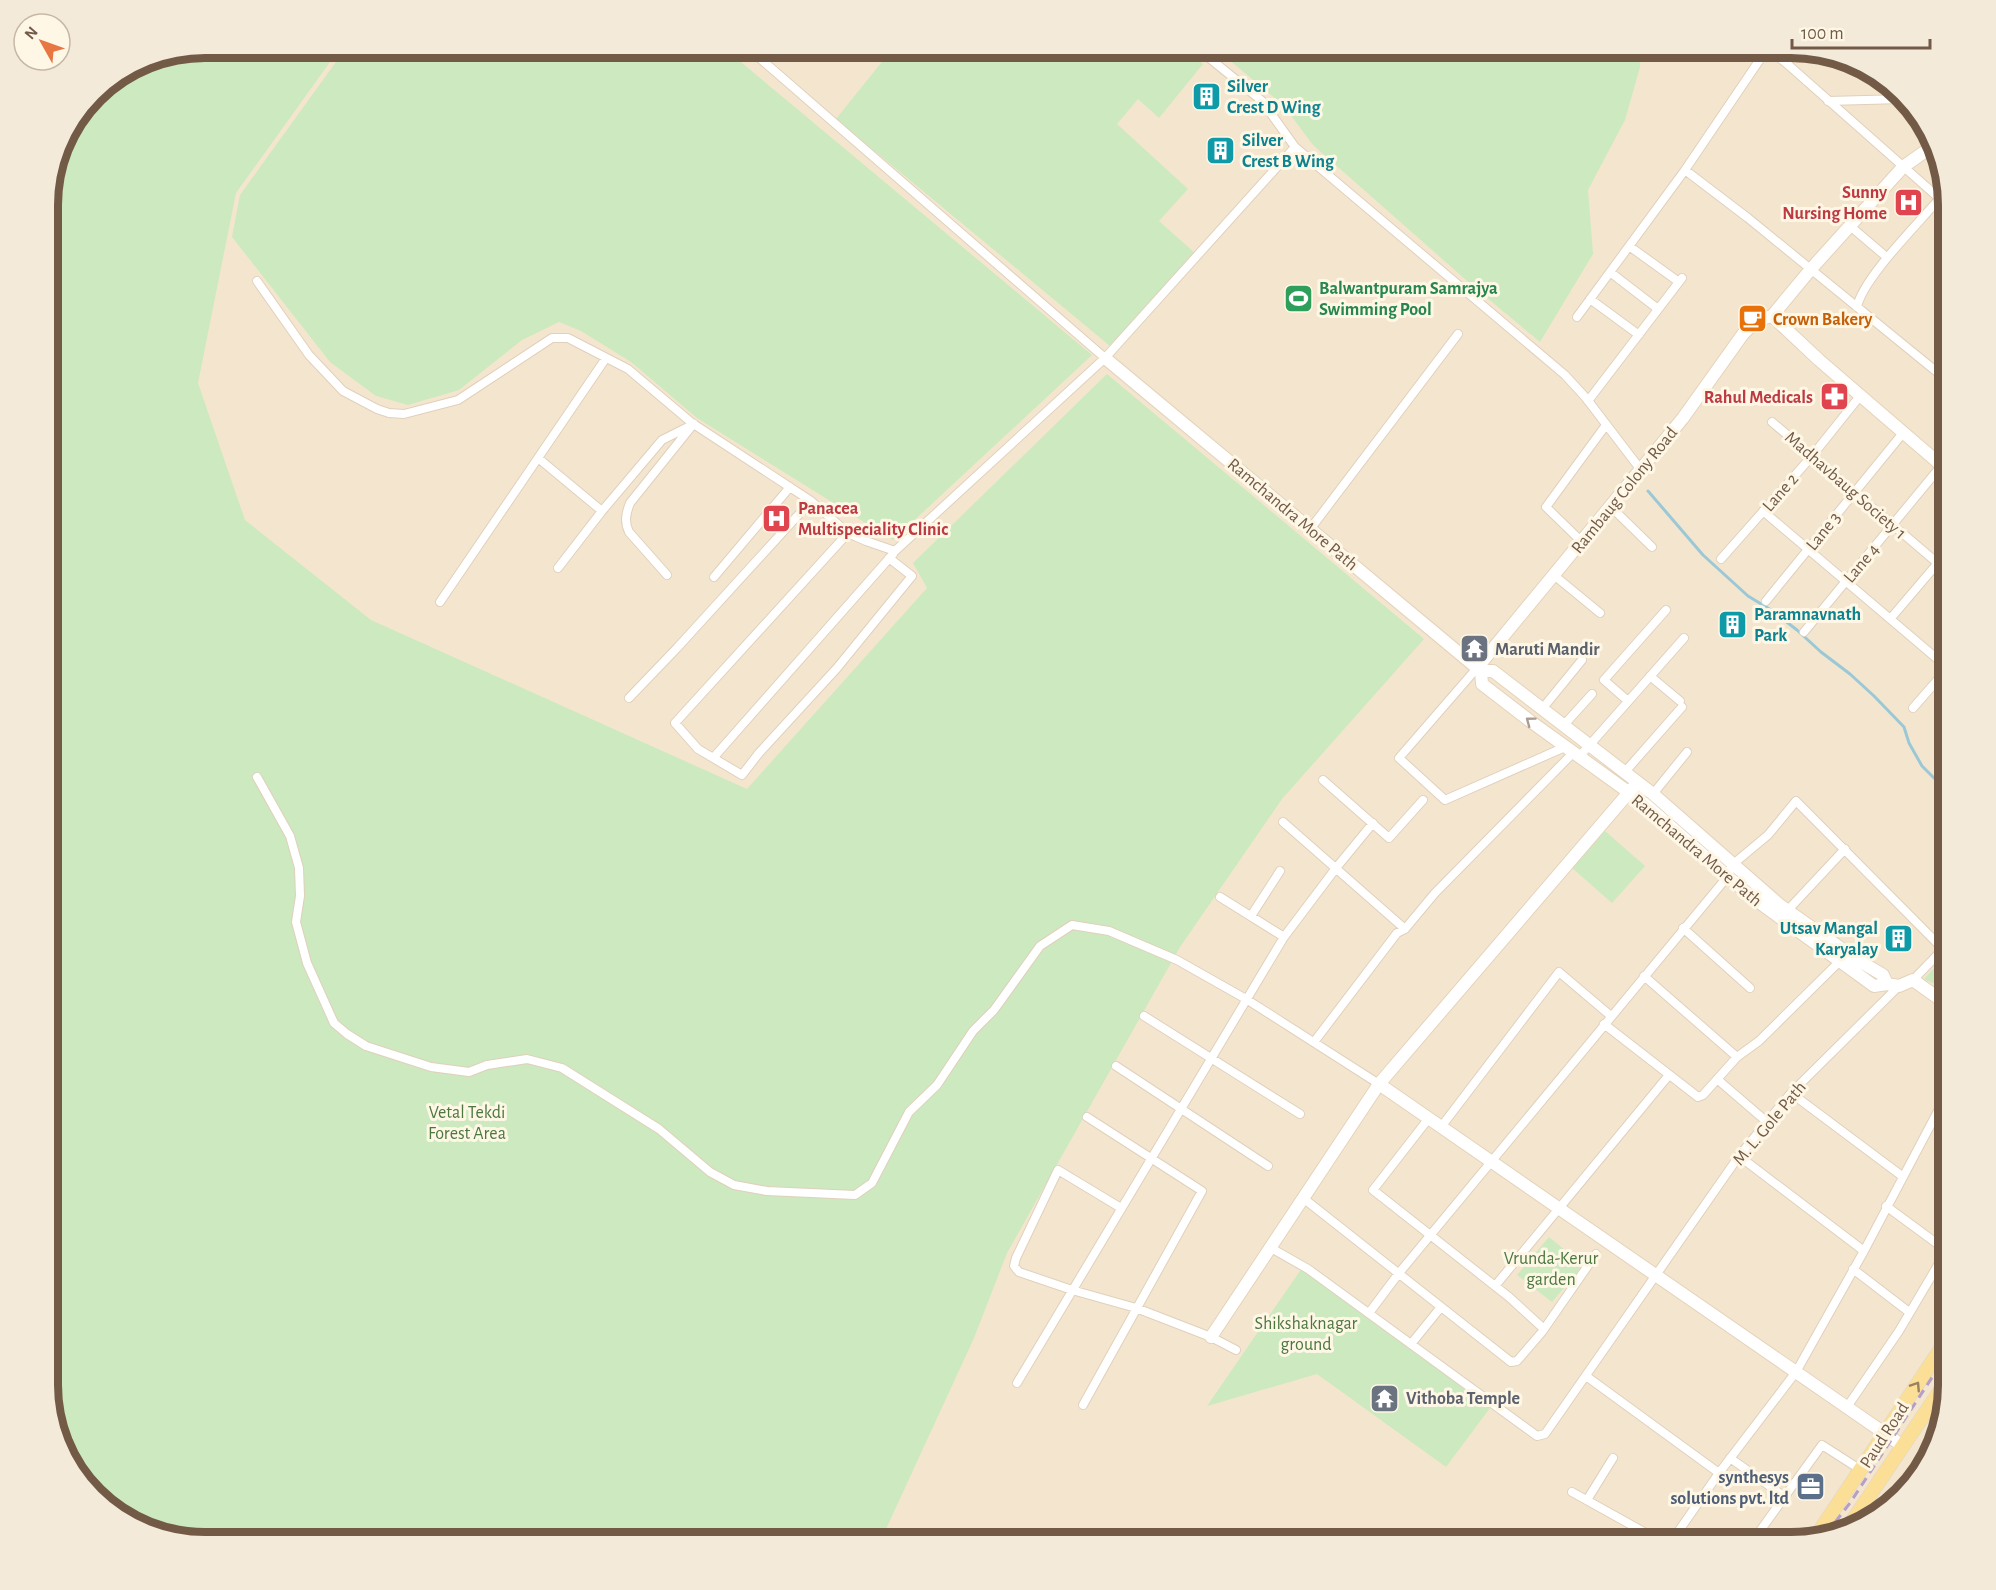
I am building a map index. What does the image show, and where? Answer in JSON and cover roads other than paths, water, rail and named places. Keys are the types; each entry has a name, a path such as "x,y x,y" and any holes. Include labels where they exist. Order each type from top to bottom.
{"main road":[{"name":"Paud Road","path":"1826,1527 1938,1353"},
{"name":"Paud Road","path":"1855,1516 1937,1396"}],"street":[{"path":"760,58 1105,358"},
{"path":"1209,58 1262,101 1295,147 1565,375 1641,470"},
{"path":"1577,317 1685,170 1760,58"},
{"path":"1777,58 1937,198"},
{"path":"1828,101 1891,99"},
{"path":"714,757 892,555 1105,358 1295,147"},
{"name":"Rambaug Colony Road","path":"1479,670 1683,418 1743,334 1757,320 1772,316 1811,269 1903,168 1927,151"},
{"path":"1685,170 1938,373"},
{"path":"1857,307 1859,297 1874,275 1938,202"},
{"path":"1850,226 1883,254"},
{"path":"1588,401 1680,280 1629,246"},
{"path":"1610,272 1658,309"},
{"path":"257,281 309,355 343,391 376,409 389,413 404,414 458,400 552,338 568,338 628,369 693,424 811,501 848,532 892,555 912,576 837,668 759,753 742,775 698,749 675,723 848,532"},
{"path":"1590,299 1639,334"},
{"path":"1772,316 1860,396 1938,462"},
{"path":"1311,528 1458,334"},
{"path":"440,602 606,358"},
{"name":"Ramchandra More Path","path":"1105,358 1479,670 1493,671 1624,773 1633,788 1654,812 1730,871 1856,959 1883,975 1893,985"},
{"name":"Lane 2","path":"1721,559 1812,456 1860,396"},
{"name":"Madhavbaug Society 1","path":"1772,422 1937,563"},
{"path":"558,568 662,440 693,424"},
{"path":"667,575 629,532 626,526 626,515 630,502 693,424"},
{"path":"1582,542 1546,507 1606,425"},
{"name":"Lane 3","path":"1766,601 1903,433"},
{"path":"538,458 602,511"},
{"name":"Lane 4","path":"1804,632 1893,525 1938,476"},
{"path":"714,578 790,487"},
{"path":"629,698 811,501"},
{"path":"1611,507 1652,547"},
{"path":"1763,511 1938,659"},
{"path":"1891,618 1937,563"},
{"path":"1555,576 1600,613"},
{"path":"1628,701 1604,680 1666,610"},
{"path":"1479,670 1399,758 1444,800 1589,746 1684,638"},
{"path":"1542,709 1582,660"},
{"name":"Ramchandra More Path","path":"1479,670 1482,684 1572,752 1633,788 1653,794 1774,915 1874,987 1893,985"},
{"path":"1624,773 1681,704 1650,676"},
{"path":"1913,708 1938,679"},
{"path":"1563,726 1592,694"},
{"path":"1314,1042 1397,933 1405,929 1435,893 1572,752"},
{"path":"1653,794 1687,752"},
{"path":"256,777 290,836 299,877 300,896 296,922 307,963 334,1023 366,1046 431,1067 469,1072 487,1065 527,1059 562,1068 659,1129 710,1172 734,1185 767,1191 855,1195 872,1183 909,1112 937,1085 973,1031 994,1010 1040,946 1072,925 1108,931 1177,960 1246,999 1379,1084 1903,1446"},
{"path":"1323,780 1389,838 1423,800"},
{"path":"1211,1337 1379,1084 1633,788"},
{"path":"1369,1313 1399,1273 1730,871 1768,835 1796,801 1938,939"},
{"path":"1282,822 1405,929"},
{"path":"1017,1383 1284,937 1373,823"},
{"path":"1787,911 1845,849"},
{"path":"1251,916 1280,871"},
{"path":"1220,897 1284,937"},
{"path":"1683,928 1750,988"},
{"path":"1893,985 1913,980 1938,955"},
{"path":"1605,1024 1698,1097 1703,1095 1737,1057 1759,1041 1840,961"},
{"path":"1441,1127 1559,972 1611,1016"},
{"path":"1644,976 1737,1057"},
{"path":"1913,980 1938,998"},
{"name":"M. L. Gole Path","path":"1411,1344 1537,1436 1545,1434 1739,1156 1791,1094 1893,985"},
{"path":"1144,1016 1300,1114"},
{"path":"1116,1066 1268,1166"},
{"path":"1495,1286 1669,1075"},
{"path":"1717,1079 1767,1122"},
{"path":"1791,1094 1902,1176"},
{"path":"1678,1532 1730,1458 1796,1372 1864,1251 1938,1110"},
{"path":"1083,1405 1202,1191 1087,1117"},
{"path":"1429,1118 1372,1190 1495,1286 1544,1329"},
{"path":"1739,1156 1864,1251"},
{"path":"1121,1208 1058,1170 1014,1266 1018,1272 1136,1308 1211,1337 1236,1350"},
{"path":"1303,1198 1511,1362 1516,1361 1544,1329 1596,1254"},
{"path":"1886,1206 1938,1243"},
{"path":"1271,1248 1308,1269 1411,1344 1441,1307"},
{"path":"1847,1407 1910,1312 1938,1264"},
{"path":"1853,1269 1910,1312"},
{"path":"1586,1376 1719,1473"},
{"path":"1759,1532 1822,1445 1861,1470"},
{"path":"1587,1500 1613,1458"},
{"path":"1730,1458 1785,1497"},
{"path":"1572,1492 1644,1532"}],"waterway":[{"path":"1648,491 1703,555 1748,596 1797,630 1874,696 1904,727 1909,743 1922,766 1938,782"}],"railway":[{"path":"1833,1525 1850,1503 1938,1368"}],"place":[{"name":"Silver Crest D Wing","path":"1206,96"},
{"name":"Silver Crest B Wing","path":"1221,150"},
{"name":"Sunny Nursing Home","path":"1908,202"},
{"name":"Balwantpuram Samrajya Swimming Pool","path":"1298,298"},
{"name":"Crown Bakery","path":"1752,319"},
{"name":"Rahul Medicals","path":"1834,397"},
{"name":"Panacea Multispeciality Clinic","path":"777,518"},
{"name":"Paramnavnath Park","path":"1733,624"},
{"name":"Maruti Mandir","path":"1474,649"},
{"name":"Utsav Mangal Karyalay","path":"1899,938"},
{"name":"Vithoba Temple","path":"1385,1398"},
{"name":"synthesys solutions pvt. ltd","path":"1810,1487"}],"park label":[{"name":"Vetal Tekdi Forest Area","path":"467,1122"},
{"name":"Vrunda-Kerur garden","path":"1551,1268"},
{"name":"Shikshaknagar ground","path":"1306,1333"}]}
